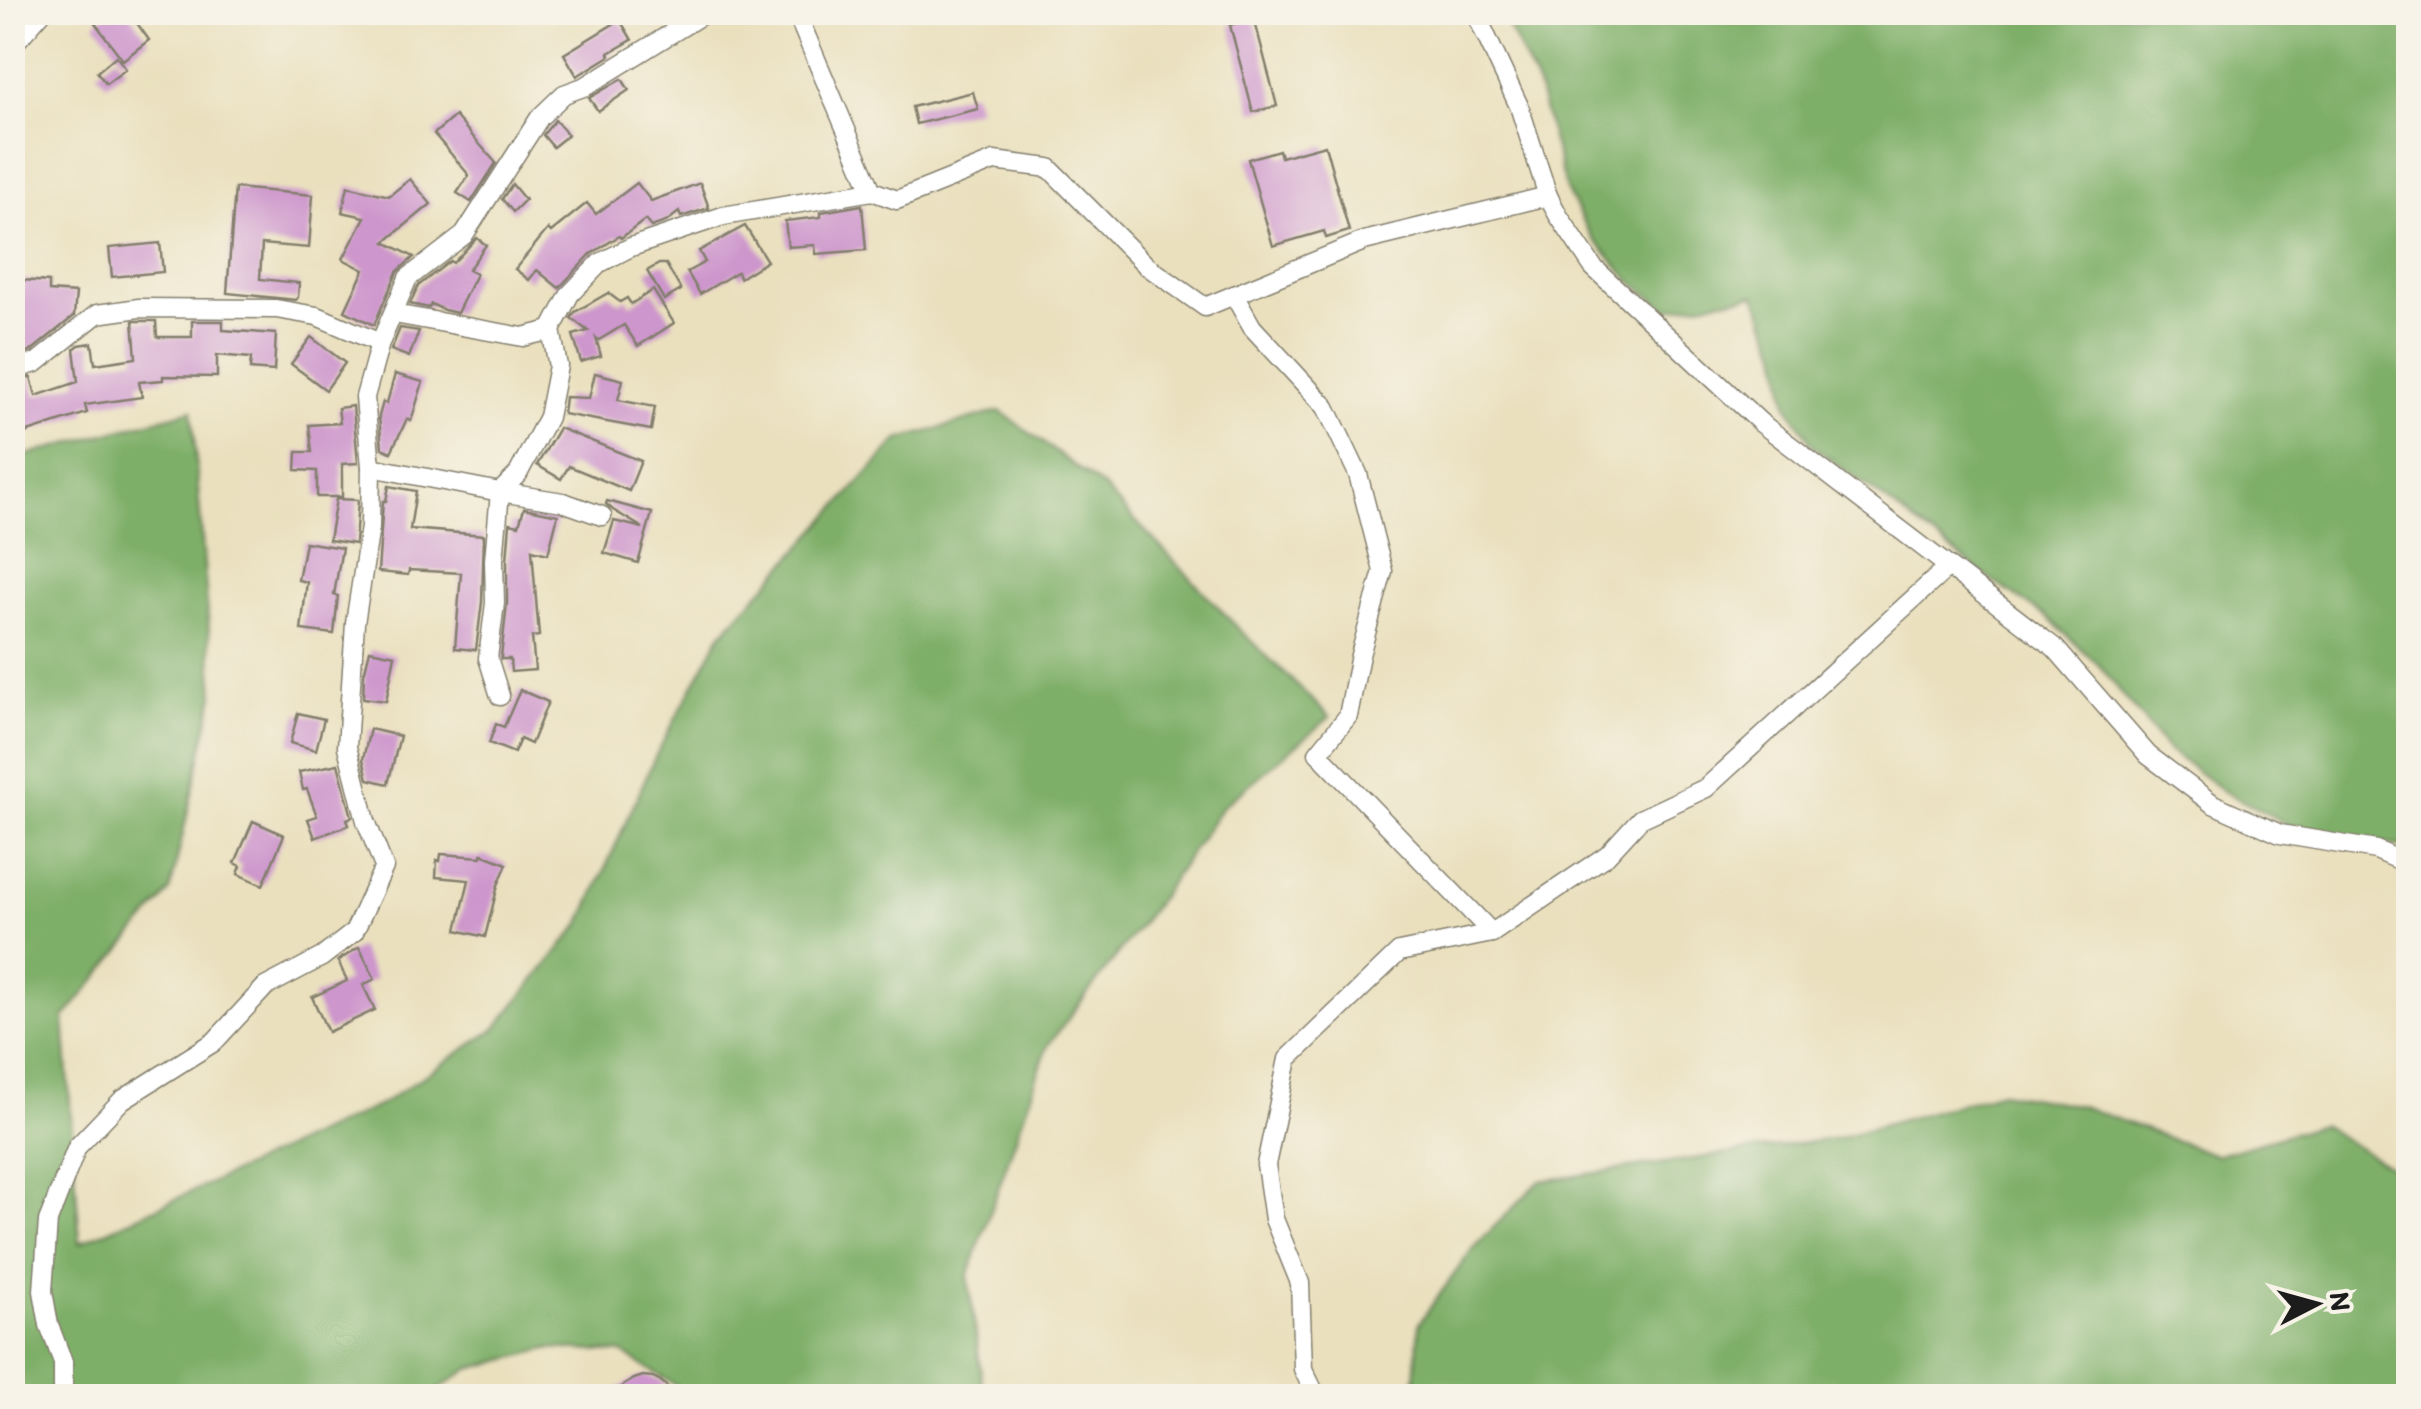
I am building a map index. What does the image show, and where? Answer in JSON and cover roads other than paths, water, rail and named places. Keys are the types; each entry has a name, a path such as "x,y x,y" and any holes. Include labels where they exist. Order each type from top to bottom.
{"street":[{"path":"12,46 42,12"},
{"path":"63,1396 62,1362 48,1325 43,1291 48,1221 77,1147 122,1100 214,1042 265,988 322,957 354,932 384,867 366,821 347,747 355,623 370,528 371,467 365,398 380,344 408,278 464,234 540,117 564,94 586,86 706,12"},
{"path":"796,12 872,192"},
{"path":"1475,12 1519,106 1548,196 1593,267 1761,422 2055,648 2148,755 2213,804 2280,834 2376,850 2408,864"},
{"path":"500,696 488,658 495,603 500,492 518,474 548,417 558,366 551,330 570,294 600,263 631,247 723,216 872,192 897,200 994,162 1050,168 1147,266 1205,307 1364,241 1548,196"},
{"path":"1234,295 1252,328 1326,406 1358,474 1383,571 1348,716 1318,752 1492,933"},
{"path":"12,370 36,363 97,314 139,308 317,316 380,344"},
{"path":"394,314 523,337 551,330"},
{"path":"371,467 562,502 602,516"},
{"path":"1316,1396 1303,1368 1300,1284 1274,1218 1266,1165 1288,1058 1399,952 1492,933 1607,856 1640,819 1706,788 1947,568"}]}
